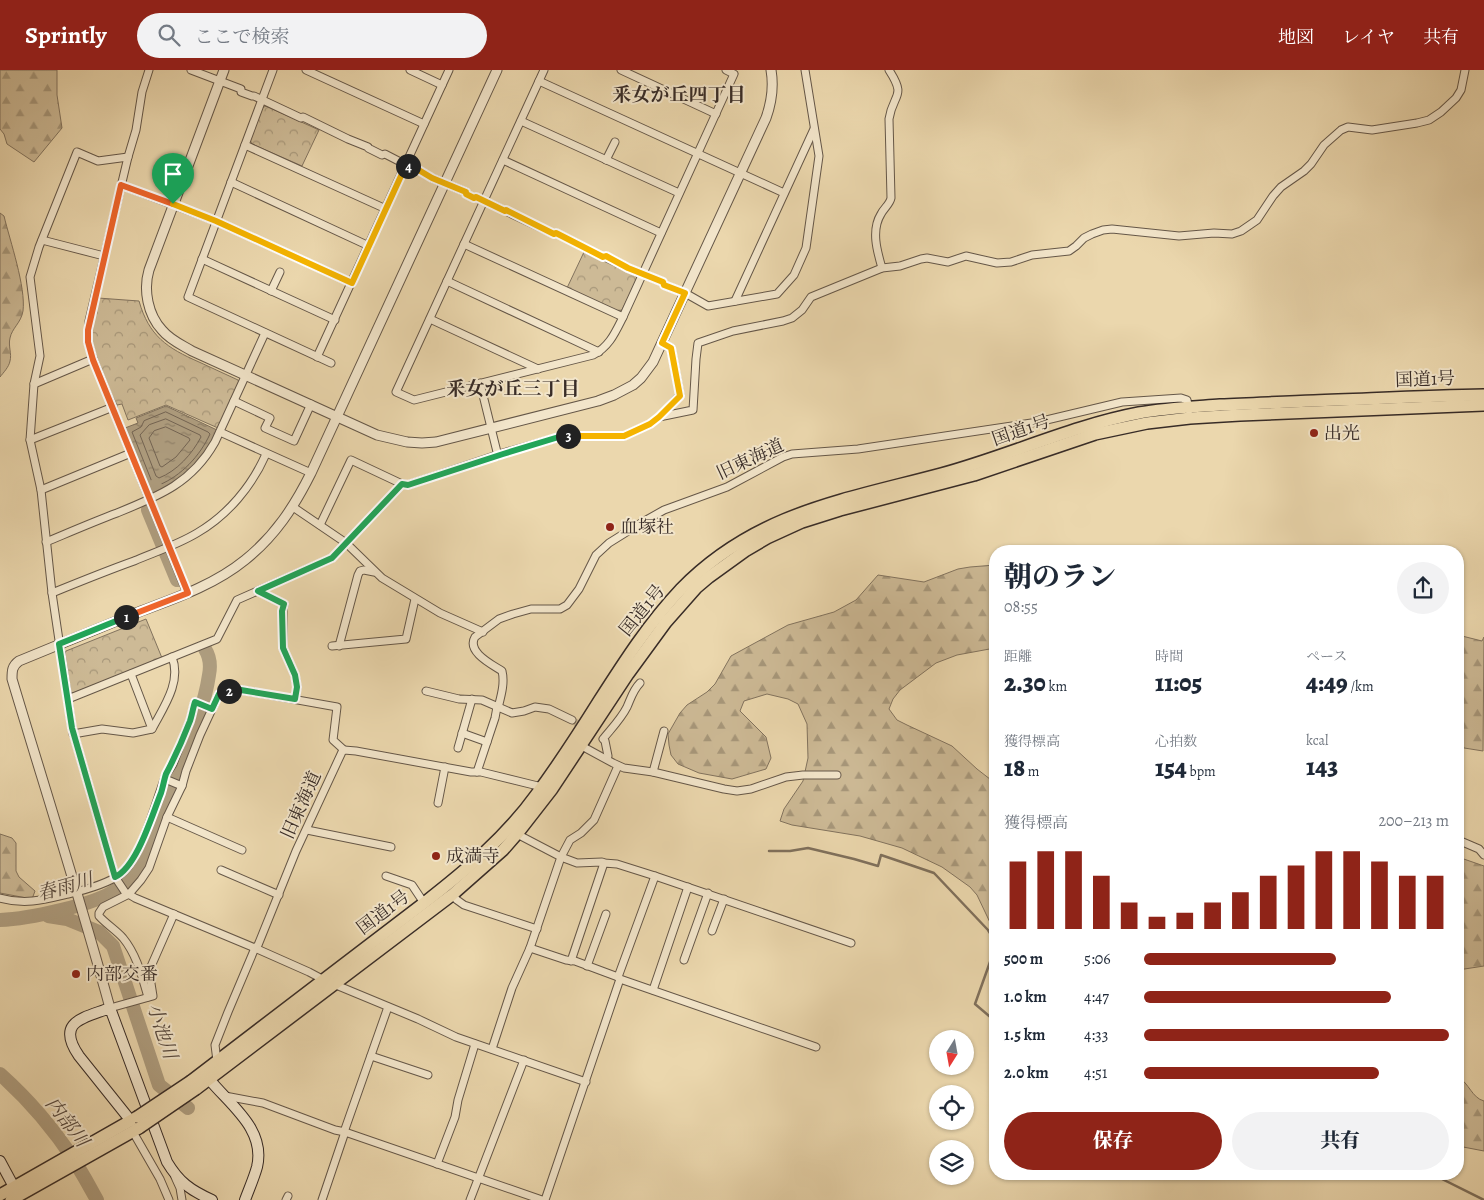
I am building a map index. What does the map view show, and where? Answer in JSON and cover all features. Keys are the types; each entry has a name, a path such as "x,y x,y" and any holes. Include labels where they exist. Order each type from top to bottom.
{"highway":[{"name":"国道1号","path":"194,1085 217,1060 424,903 512,832 552,789 636,644 671,601 694,577 740,542 761,530 781,520 829,503 973,465 1102,422 1139,413 1481,400"},
{"name":"国道1号","path":"0,1195 21,1192 131,1127 194,1085 209,1079 452,895 486,866 512,832 542,787 577,743"}],"main road":[{"path":"131,1127 79,1056 71,1040 71,1029 78,1020 115,1007 167,1162 174,1175 188,1188 212,1200"},
{"path":"209,1079 251,1126 256,1138 257,1167 246,1200"},
{"path":"0,1161 3,1170 21,1192"}],"street":[{"path":"148,70 140,97 136,130 104,256 88,330 88,342 93,360 150,500 165,548 188,593"},
{"path":"190,70 241,89 241,92 263,99 424,172 426,175 461,189 474,198 476,197 506,210 603,257 606,256 663,282 664,285 685,293 708,306 777,294 794,275 806,248 819,156 805,70"},
{"path":"224,70 147,277 147,298 150,312 163,331 174,341 192,350 377,435 394,440 422,443 450,439 598,401 634,385 653,362 770,108 773,86 771,70"},
{"path":"273,70 188,297 331,363"},
{"path":"306,70 424,124"},
{"path":"410,70 442,85"},
{"path":"318,357 449,70"},
{"path":"174,914 149,971 152,996 115,1007 94,950 31,744 12,679 12,671 19,661 212,582 245,560 270,536 293,507 311,473 497,70"},
{"path":"544,70 396,392 414,400 600,352 613,338 734,74 726,70"},
{"path":"621,70 716,114"},
{"path":"882,268 876,241 876,227 881,214 891,198 889,119 898,92 898,86 889,70"},
{"path":"659,417 693,410 698,343 733,331 783,322 802,310 811,297 882,268 900,266 927,258 948,262 966,256 997,263 1011,262 1032,255 1069,251 1084,238 1098,231 1112,229 1179,236 1214,233 1232,234 1241,231 1257,220 1277,191 1304,171 1324,145 1340,130 1348,127 1372,130 1428,120 1441,112 1456,98 1461,90 1465,70"},
{"path":"539,81 784,193"},
{"path":"521,121 679,193"},
{"path":"734,301 814,128"},
{"path":"606,160 615,142"},
{"path":"245,144 386,209"},
{"path":"128,157 98,161 77,152 42,240 30,276 40,356 34,384 30,440 41,490 59,644 73,734 116,879 127,893 255,948 350,992 475,1044 586,1082"},
{"path":"503,160 661,233"},
{"path":"231,182 369,246"},
{"path":"121,185 216,221 352,283"},
{"path":"42,240 104,256"},
{"path":"464,244 622,317"},
{"path":"202,260 335,320"},
{"path":"271,291 280,272"},
{"path":"447,281 600,352"},
{"path":"430,319 538,369"},
{"path":"46,542 150,500 170,490 191,475 210,451 220,432 265,333"},
{"path":"320,525 351,460 408,485 562,436 624,436 650,424 680,396 671,348 662,343"},
{"path":"34,384 93,360"},
{"path":"480,383 498,456"},
{"name":"旧東海道","path":"483,632 499,619 513,614 531,609 560,609 567,605 579,589 596,556 609,542 664,510 727,488 792,454 858,448 1038,422 1122,402 1181,398 1187,400 1189,412"},
{"path":"234,401 270,418 266,428 294,440 311,404"},
{"path":"30,440 112,407"},
{"path":"220,432 311,473"},
{"path":"41,490 131,454"},
{"path":"52,594 197,533 229,508 252,480 266,454"},
{"path":"68,699 217,639 237,600 332,558 402,484"},
{"path":"293,507 346,543 382,578 440,613 483,632 472,641 473,647 481,657 502,671 503,674 502,688 478,772"},
{"path":"375,572 360,571 336,646 406,639 415,598"},
{"path":"258,591 284,604 282,611 283,648 295,675 297,687 295,699"},
{"path":"73,734 102,728 134,733 152,729 170,695 176,667 172,657"},
{"path":"131,674 152,729"},
{"path":"607,759 605,741 600,737 618,721 640,683"},
{"path":"147,997 132,950 118,933 102,920 98,913 102,907 127,893 141,880 148,868 210,709 218,695 224,692 241,690 338,707 333,740 344,750 478,772 542,787"},
{"path":"426,691 459,699 482,700 512,713 538,707 553,710 572,720"},
{"path":"458,748 472,699"},
{"path":"0,898 33,902 78,895 116,879 129,866 139,848 195,702 210,709"},
{"path":"653,772 664,731"},
{"path":"462,734 487,742"},
{"path":"577,743 618,766 737,790 751,789 786,777 837,775"},
{"name":"旧東海道","path":"217,1060 215,1045 228,1012 255,948 258,945 296,851 344,750"},
{"path":"438,803 445,766"},
{"path":"492,1049 512,988 537,929 560,858 567,843 594,820 618,766"},
{"path":"166,780 180,785"},
{"path":"167,818 242,850"},
{"path":"307,830 390,847"},
{"path":"512,832 560,858 576,863 602,862 617,864 851,942"},
{"path":"1464,843 1479,849 1484,855"},
{"path":"571,961 604,863"},
{"path":"221,870 279,895"},
{"path":"386,876 412,886 424,903"},
{"path":"223,1095 262,1103 542,1200 586,1082 619,978 655,876"},
{"path":"653,990 688,887"},
{"path":"684,960 708,893"},
{"path":"452,895 464,905 537,929"},
{"path":"712,931 724,899"},
{"path":"587,966 606,914"},
{"path":"530,948 575,961 816,1047"},
{"path":"322,1200 388,1007"},
{"path":"437,1164 455,1117 458,1100 475,1044"},
{"path":"371,1056 428,1075"},
{"path":"470,1200 524,1060"},
{"path":"131,1127 160,1179 169,1200"},
{"path":"174,1175 180,1188 182,1200"}],"green space":[{"path":"0,70 57,70 57,95 62,128 34,162 7,144 4,134 0,129"},
{"path":"266,106 319,130 302,166 252,144 250,140 262,108"},
{"path":"0,213 4,216 20,277 23,311 10,338 11,356 9,363 0,377"},
{"path":"584,252 636,276 637,279 622,310 618,311 567,288"},
{"path":"98,298 139,301 143,313 154,332 169,346 238,380 239,383 218,428 166,405 128,420 122,404 117,405 108,387 99,368 93,348 91,328"},
{"path":"989,565 989,649 957,655 936,663 900,690 893,699 889,709 897,720 952,746 989,778 989,920 977,895 970,887 942,867 902,848 860,836 792,825 780,821 784,809 803,781 808,758 807,724 798,704 788,699 767,694 744,701 740,711 766,737 771,758 766,769 732,779 699,773 678,764 671,755 668,734 687,705 707,692 715,684 731,656 788,625 834,612 856,600 878,575 924,582 958,569"},
{"path":"146,619 162,658 73,693 70,692 64,655 66,651"},
{"path":"1464,636 1482,641 1484,637 1483,751 1464,748"},
{"path":"0,834 12,838 16,843 16,871 19,877 35,891 32,899 0,893"},
{"path":"1464,859 1484,866 1484,966 1464,969"},
{"path":"1464,1082 1476,1097 1484,1101 1484,1151 1464,1147"}],"water":[{"path":"166,406 217,430 206,451 193,467 157,492 154,488 149,488 125,428 138,423 136,418"}],"waterway":[{"name":"春雨川","path":"154,491 155,486"},
{"name":"春雨川","path":"149,507 148,510 177,580"},
{"name":"春雨川","path":"0,920 27,917 78,906 107,895 124,884 139,865 202,706 210,668 209,658 205,649"},
{"path":"769,851 790,851 808,848 878,866 881,855 934,873 989,932"},
{"name":"小池川","path":"48,916 67,919 99,932 113,946 159,1085 188,1108"},
{"path":"989,965 975,1004 989,1016"},
{"name":"内部川","path":"0,1074 49,1125 74,1160 97,1200"},
{"path":"1444,1180 1484,1200"}],"tunnel":[{"path":"572,720 596,735"}],"place":[{"name":"出光","path":"1314,433"},
{"name":"血塚社","path":"610,527"},
{"name":"成満寺","path":"436,856"},
{"name":"内部交番","path":"76,974"}],"district":[{"name":"釆女が丘四丁目","path":"679,95"},
{"name":"釆女が丘三丁目","path":"513,389"}],"route":[{"path":"406,165 417,169 432,178 461,189 474,198 476,197 506,210 603,257 606,256 628,268 663,282 664,285 685,293 662,343 671,348 680,396 650,424 624,436 562,436 408,485 402,484 332,558 258,591 284,604 282,611 283,648 295,675 297,687 295,699 241,690 219,694 212,709 195,702 191,718 172,766 166,774 139,848 129,866 115,877 72,728 59,644 188,593 93,360 88,342 89,321 121,185 173,204 216,221 352,283 406,165"}]}
